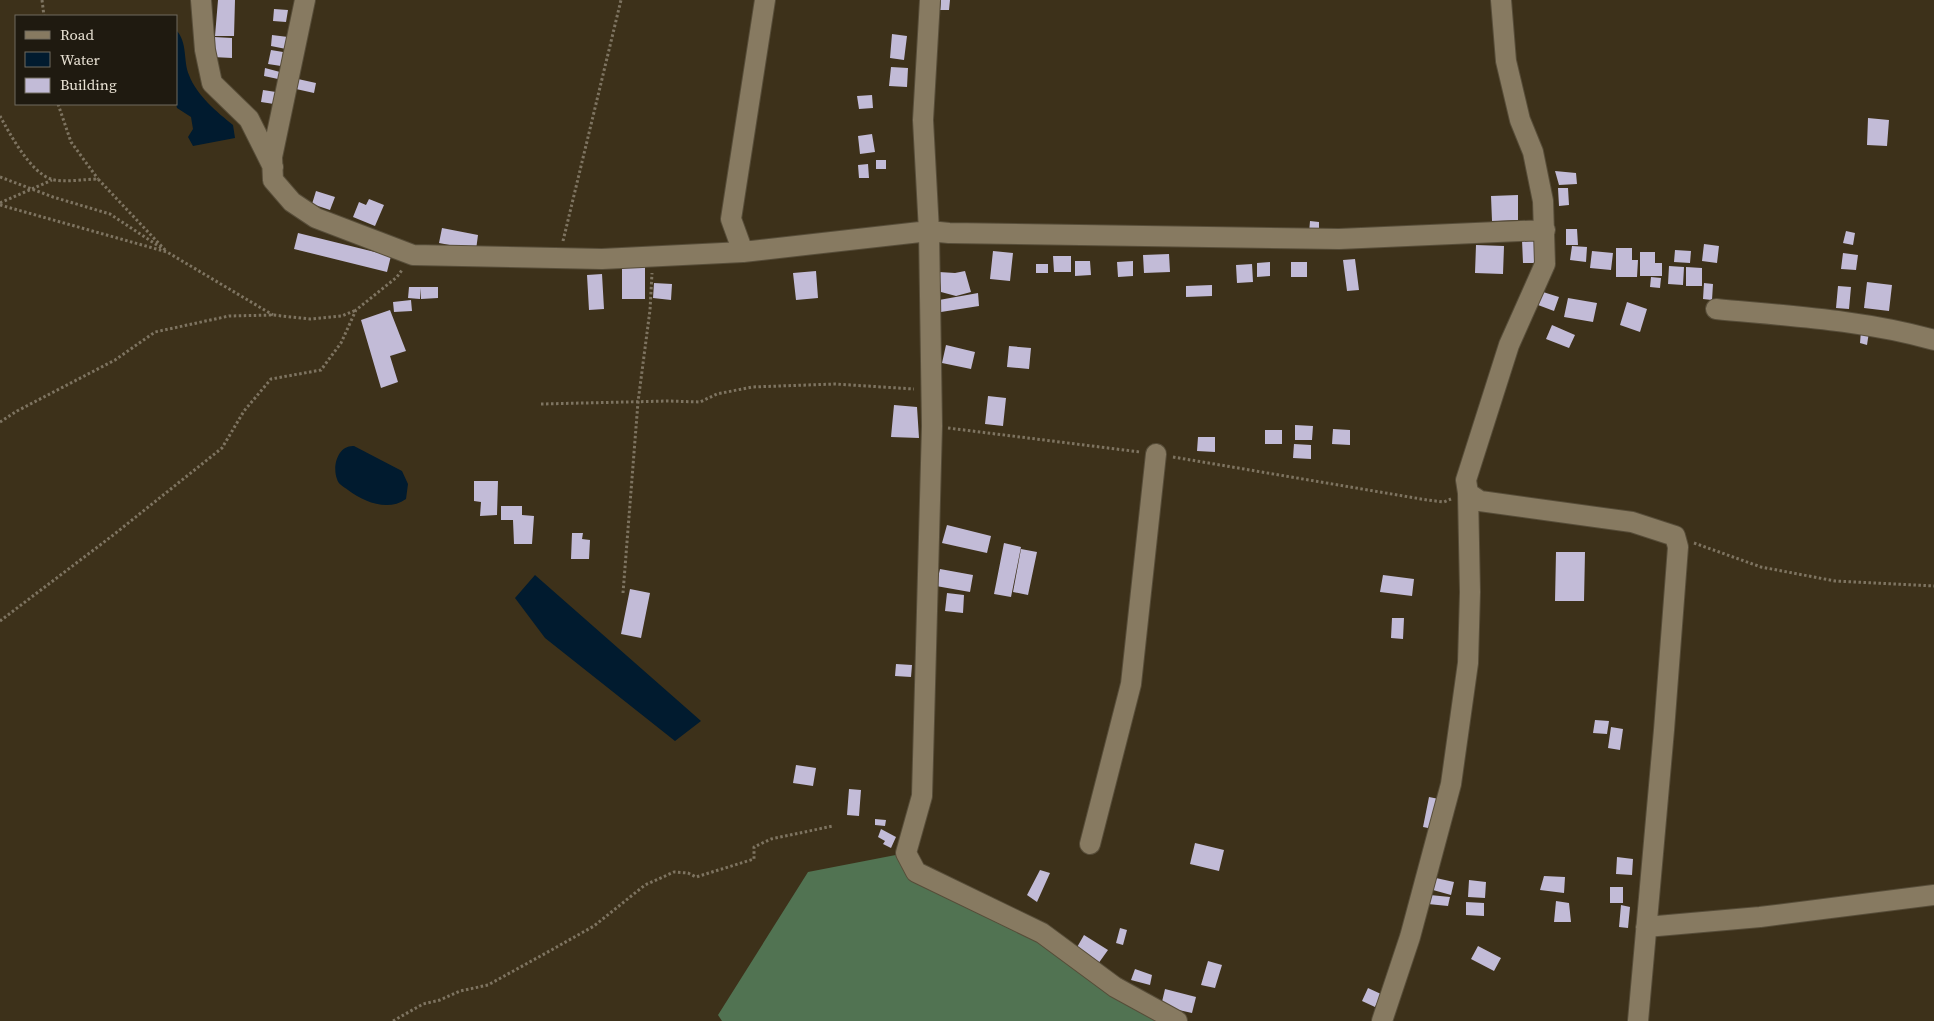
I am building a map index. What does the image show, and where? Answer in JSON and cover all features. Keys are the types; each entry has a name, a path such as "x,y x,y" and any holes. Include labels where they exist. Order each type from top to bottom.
{"street":[{"path":"201,0 205,50 212,83 249,119 272,167"},
{"path":"305,0 272,157 273,180 292,202 316,218 413,255 602,260 743,252 930,231 950,233 1339,239 1544,230"},
{"path":"743,252 731,219 765,0"},
{"path":"930,0 923,120 930,231 932,426 922,796 906,853 916,872 1042,933 1115,987 1177,1021"},
{"path":"1382,1021 1410,937 1451,784 1468,663 1470,592 1468,493 1466,480 1509,345 1545,264 1543,201 1533,152 1520,120 1506,61 1501,0"},
{"path":"1716,310 1858,325 1934,340"},
{"path":"1090,844 1131,684 1156,454"},
{"path":"1468,493 1480,501 1632,522 1675,536 1678,547 1638,1021"},
{"path":"1646,927 1760,917 1934,895"}],"path":[{"path":"42,0 44,15"},
{"path":"560,258 566,226 621,0"},
{"path":"58,105 71,142 98,179 167,252"},
{"path":"0,116 13,138 40,174 53,180"},
{"path":"0,177 53,198 110,214 167,252 273,316"},
{"path":"0,204 53,180 98,179"},
{"path":"0,204 167,252"},
{"path":"0,421 16,410 115,360 155,332 229,316 273,316 310,319 342,316 356,310 397,277 413,255"},
{"path":"623,593 638,402 650,310 653,257"},
{"path":"0,621 112,536 222,448 244,411 271,379 321,370 341,343 356,310"},
{"path":"542,404 668,400 700,402 717,394 752,387 834,384 932,390"},
{"path":"932,426 1156,454 1427,500 1444,502 1468,493"},
{"path":"1675,536 1761,567 1835,581 1934,586"},
{"path":"394,1021 423,1004 440,1000 460,991 488,985 594,926 644,885 674,872 688,873 696,877 728,868 754,859 754,847 771,839 833,826"}],"green space":[{"path":"906,853 916,872 1177,1021 722,1021 718,1015 808,872"}],"water":[{"path":"178,32 184,46 187,70 193,83 208,103 233,125 235,138 193,146 188,137 193,129 191,117 177,108"},
{"path":"354,446 402,471 408,484 406,499 392,505 376,504 361,498 340,484 335,468 338,457 344,449"},
{"path":"535,575 701,721 675,741 545,638 515,598"}],"building":[{"path":"218,0 235,0 234,36 215,36"},
{"path":"941,0 950,0 949,10 940,10"},
{"path":"274,9 288,10 286,22 273,21"},
{"path":"892,34 907,36 904,60 890,58"},
{"path":"272,35 288,37 286,49 271,46"},
{"path":"214,37 232,38 232,58 213,57"},
{"path":"271,50 283,52 281,66 268,64"},
{"path":"891,67 908,68 907,87 889,86"},
{"path":"265,68 280,72 278,79 264,76"},
{"path":"298,79 316,83 314,93 296,89"},
{"path":"263,90 276,92 274,104 261,102"},
{"path":"872,95 873,108 859,109 857,96"},
{"path":"1868,118 1889,120 1887,146 1867,145"},
{"path":"872,134 875,152 860,154 858,136"},
{"path":"876,160 886,160 886,169 876,169"},
{"path":"868,164 869,178 859,178 858,165"},
{"path":"1555,171 1576,173 1577,184 1559,185"},
{"path":"1558,188 1568,188 1569,205 1559,206"},
{"path":"316,191 335,197 330,210 312,204"},
{"path":"1518,195 1518,220 1492,221 1491,196"},
{"path":"369,199 384,205 375,226 353,217 359,202 366,205"},
{"path":"1310,221 1319,222 1319,233 1309,233"},
{"path":"442,228 478,235 476,250 439,243"},
{"path":"1566,229 1577,229 1578,245 1566,245"},
{"path":"1846,231 1855,233 1853,245 1843,243"},
{"path":"298,233 391,256 387,272 294,249"},
{"path":"1522,240 1536,240 1536,263 1523,263"},
{"path":"1704,244 1719,246 1717,263 1702,261"},
{"path":"1476,245 1504,246 1503,274 1475,273"},
{"path":"1572,246 1587,247 1586,262 1570,260"},
{"path":"1616,248 1632,248 1632,260 1638,260 1637,277 1616,277"},
{"path":"1675,250 1691,251 1690,263 1674,262"},
{"path":"993,251 1013,253 1010,281 990,279"},
{"path":"1592,251 1613,253 1611,270 1590,268"},
{"path":"1640,252 1655,252 1655,263 1662,263 1662,276 1640,276"},
{"path":"1843,253 1858,255 1856,270 1841,269"},
{"path":"1169,254 1170,272 1144,273 1143,255"},
{"path":"1053,256 1071,256 1071,272 1054,272"},
{"path":"1355,259 1359,290 1347,291 1343,260"},
{"path":"1075,261 1090,261 1091,275 1075,276"},
{"path":"1133,261 1133,276 1118,277 1117,262"},
{"path":"1270,262 1270,276 1257,277 1257,263"},
{"path":"1291,262 1307,262 1307,277 1291,277"},
{"path":"622,264 645,264 645,299 622,299"},
{"path":"1036,264 1048,264 1048,273 1036,273"},
{"path":"1252,264 1253,282 1237,283 1236,265"},
{"path":"1669,266 1684,267 1683,285 1668,284"},
{"path":"1686,267 1702,268 1702,286 1686,286"},
{"path":"816,271 818,298 796,300 793,273"},
{"path":"965,271 971,292 956,296 941,292 939,272 955,273"},
{"path":"602,274 604,309 589,310 587,275"},
{"path":"1651,277 1661,278 1660,288 1650,287"},
{"path":"1867,282 1892,285 1889,311 1864,308"},
{"path":"654,283 672,284 671,300 653,298"},
{"path":"1704,283 1713,284 1712,300 1703,299"},
{"path":"1212,285 1212,296 1186,297 1186,286"},
{"path":"1838,286 1851,287 1849,309 1836,308"},
{"path":"409,287 438,287 438,298 421,299 421,288 420,299 408,298"},
{"path":"1543,292 1559,297 1554,311 1538,305"},
{"path":"978,293 979,306 941,312 939,300"},
{"path":"1568,298 1597,303 1593,322 1564,317"},
{"path":"411,300 412,311 394,312 393,302"},
{"path":"1627,302 1647,309 1640,332 1620,325"},
{"path":"390,310 406,351 390,356 398,382 381,388 361,320"},
{"path":"1552,325 1575,335 1569,348 1546,339"},
{"path":"1861,331 1869,332 1867,345 1860,343"},
{"path":"946,345 975,352 971,369 942,363"},
{"path":"1009,346 1031,348 1029,369 1007,367"},
{"path":"988,396 1006,398 1003,426 985,424"},
{"path":"894,405 917,407 919,438 891,437"},
{"path":"1295,425 1313,426 1312,440 1295,440"},
{"path":"1333,429 1350,430 1350,445 1332,444"},
{"path":"1265,430 1282,430 1282,444 1265,444"},
{"path":"1198,437 1215,437 1215,452 1197,451"},
{"path":"1294,444 1311,445 1311,459 1293,458"},
{"path":"474,481 498,481 497,515 480,516 481,502 474,501"},
{"path":"501,506 522,506 522,515 534,516 532,544 514,544 513,520 501,520"},
{"path":"947,525 991,536 987,553 942,543"},
{"path":"572,533 583,533 582,539 590,540 589,559 571,559"},
{"path":"1004,543 1021,547 1011,597 994,594"},
{"path":"1021,549 1037,552 1028,595 1013,592"},
{"path":"1556,552 1585,552 1584,601 1555,601"},
{"path":"940,569 973,575 970,592 936,586"},
{"path":"1383,575 1414,579 1412,596 1380,592"},
{"path":"630,589 650,593 641,638 621,634"},
{"path":"947,593 964,595 963,613 945,611"},
{"path":"1392,618 1404,618 1403,639 1391,638"},
{"path":"896,664 912,665 911,677 895,676"},
{"path":"1595,720 1609,721 1607,734 1593,733"},
{"path":"1611,727 1623,729 1620,750 1608,748"},
{"path":"796,765 816,768 813,786 793,783"},
{"path":"849,789 861,790 859,816 847,815"},
{"path":"1429,797 1439,799 1433,829 1423,827"},
{"path":"875,819 886,820 885,826 875,825"},
{"path":"881,829 896,837 891,848 883,844 885,841 878,837"},
{"path":"1195,843 1224,850 1219,871 1190,864"},
{"path":"1617,857 1633,859 1632,875 1616,874"},
{"path":"1040,870 1050,873 1037,902 1027,895"},
{"path":"1544,876 1565,877 1564,893 1540,890"},
{"path":"1436,878 1454,882 1451,895 1433,890"},
{"path":"1469,880 1486,882 1485,898 1468,897"},
{"path":"1610,887 1623,887 1623,903 1610,903"},
{"path":"1430,895 1450,897 1448,906 1428,904"},
{"path":"1556,901 1569,903 1571,922 1554,922"},
{"path":"1466,902 1484,903 1484,916 1466,915"},
{"path":"1621,905 1630,907 1628,928 1619,927"},
{"path":"1120,928 1127,930 1123,945 1116,943"},
{"path":"1084,935 1108,950 1098,964 1076,949"},
{"path":"1478,946 1501,958 1494,971 1471,959"},
{"path":"1208,961 1222,965 1215,988 1201,985"},
{"path":"1135,969 1152,975 1150,985 1131,980"},
{"path":"1368,988 1381,994 1375,1007 1362,1001"},
{"path":"1165,989 1196,997 1192,1013 1161,1006"}]}
